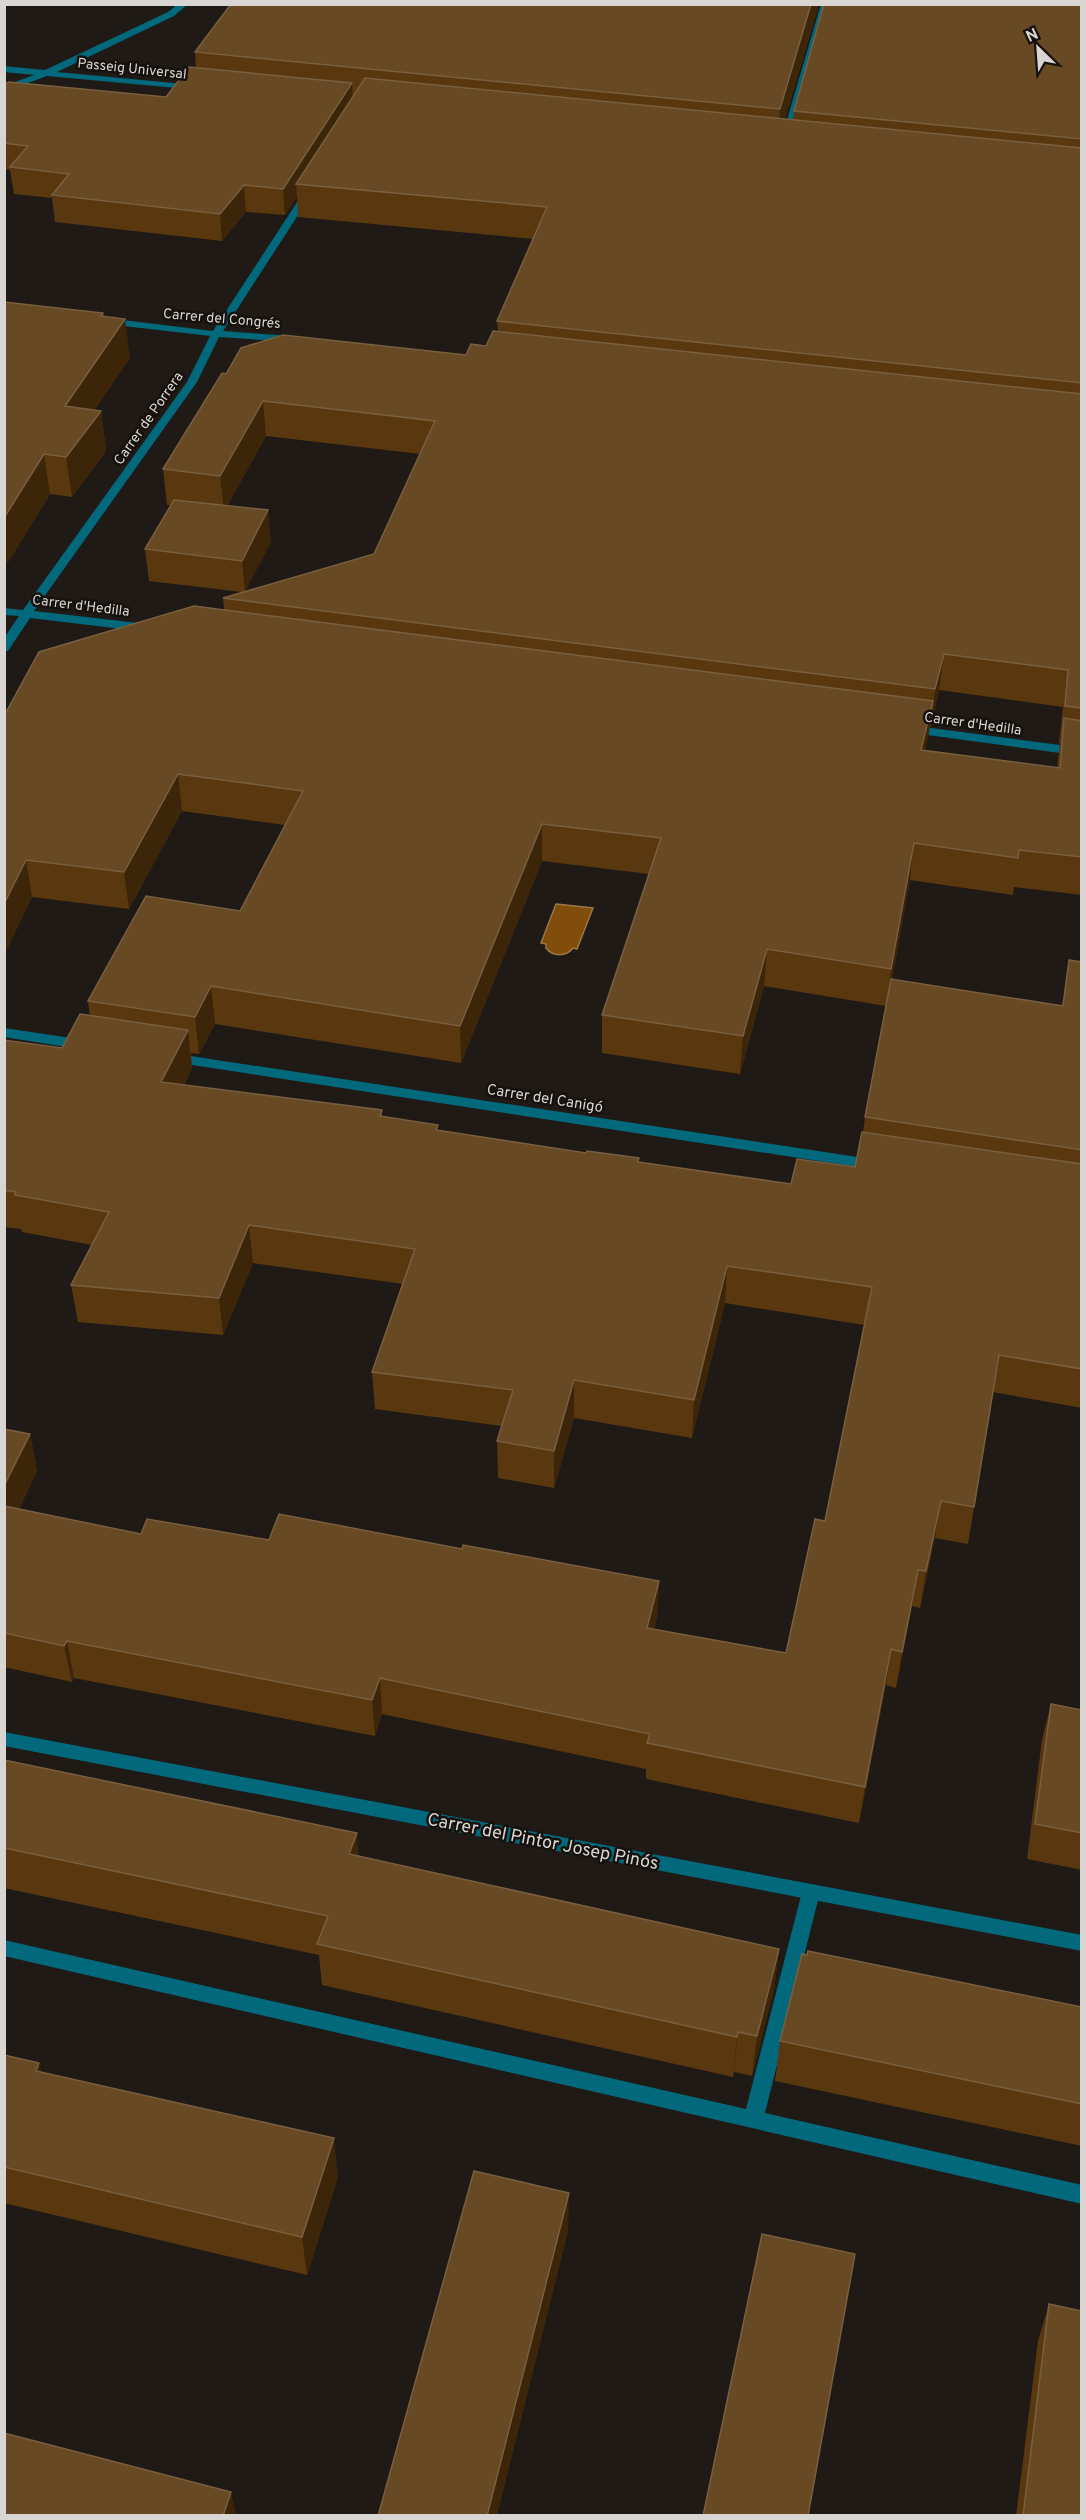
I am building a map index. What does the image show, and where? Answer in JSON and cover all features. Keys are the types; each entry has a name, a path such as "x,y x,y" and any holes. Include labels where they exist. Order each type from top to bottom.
{"street":[{"path":"4,89 46,73 171,14 184,4"},
{"path":"784,147 825,4"},
{"name":"Passeig Universal","path":"4,69 205,89"},
{"path":"773,146 796,149"},
{"name":"Carrer de Porrera","path":"4,648 192,382 216,334 315,180"},
{"name":"Carrer del Congrés","path":"98,320 216,334 299,340"},
{"name":"Carrer d'Hedilla","path":"4,610 155,629"},
{"name":"Carrer d'Hedilla","path":"892,727 1082,752"},
{"path":"4,1032 99,1047"},
{"name":"Carrer del Canigó","path":"158,1056 892,1167"},
{"name":"Carrer del Pintor Josep Pinós","path":"4,1739 1082,1943"},
{"path":"753,2121 811,1892"},
{"path":"4,1948 1082,2195"}],"shaded area":[{"path":"556,904 593,908 577,949 573,948 560,955 552,953 546,948 546,944 541,943"}],"building":[{"path":"231,4 811,4 780,109 195,52"},
{"path":"824,4 1082,4 1082,139 794,111"},
{"path":"189,67 352,83 283,189 244,185 220,214 52,195 69,174 10,167 28,146 4,143 4,84 9,82 166,97"},
{"path":"365,78 1082,148 1082,383 497,321 547,207 296,184"},
{"path":"4,302 103,313 101,316 125,319 65,406 101,411 66,457 44,454 4,518"},
{"path":"493,331 1082,394 1082,708 1065,706 1068,670 944,654 935,689 223,598 374,554 435,421 263,401 220,476 163,469 222,373 226,374 241,348 283,335 466,355 471,344 486,346"},
{"path":"174,500 268,510 242,561 145,549"},
{"path":"194,606 933,701 921,750 1060,768 1064,718 1082,721 1082,857 1019,850 1018,858 914,843 891,969 767,949 743,1036 602,1015 661,838 542,824 460,1026 211,986 195,1017 88,1001 146,896 240,911 303,791 178,774 124,872 26,860 4,904 4,716 39,652"},
{"path":"1069,960 1082,962 1082,1150 865,1117 891,979 1063,1006"},
{"path":"80,1014 188,1030 161,1082 382,1110 380,1116 438,1125 436,1130 586,1153 587,1151 639,1158 638,1162 791,1184 797,1159 855,1167 862,1132 1082,1164 1082,1369 999,1355 974,1507 941,1501 926,1571 918,1570 902,1652 891,1649 865,1787 647,1743 650,1734 380,1678 372,1700 67,1641 64,1646 4,1633 4,1506 141,1534 147,1519 269,1540 279,1514 462,1549 463,1545 659,1581 647,1628 786,1653 815,1519 825,1521 872,1287 727,1266 694,1400 574,1380 554,1451 497,1441 513,1390 372,1372 415,1249 249,1225 219,1298 71,1285 109,1212 15,1195 16,1192 4,1190 4,1040 62,1048"},
{"path":"4,1429 30,1434 4,1486"},
{"path":"1051,1704 1082,1710 1082,1833 1035,1824"},
{"path":"4,1760 357,1833 349,1854 779,1949 757,2036 738,2032 737,2037 317,1944 328,1916 4,1848"},
{"path":"808,1951 1082,2007 1082,2104 780,2041 802,1954 807,1955"},
{"path":"4,2055 39,2063 36,2071 334,2138 302,2237 4,2167"},
{"path":"474,2171 569,2193 487,2516 378,2516"},
{"path":"762,2234 855,2254 808,2516 703,2516"},
{"path":"1049,2304 1082,2311 1082,2516 1023,2516"},
{"path":"4,2433 231,2492 223,2516 4,2516"}]}
